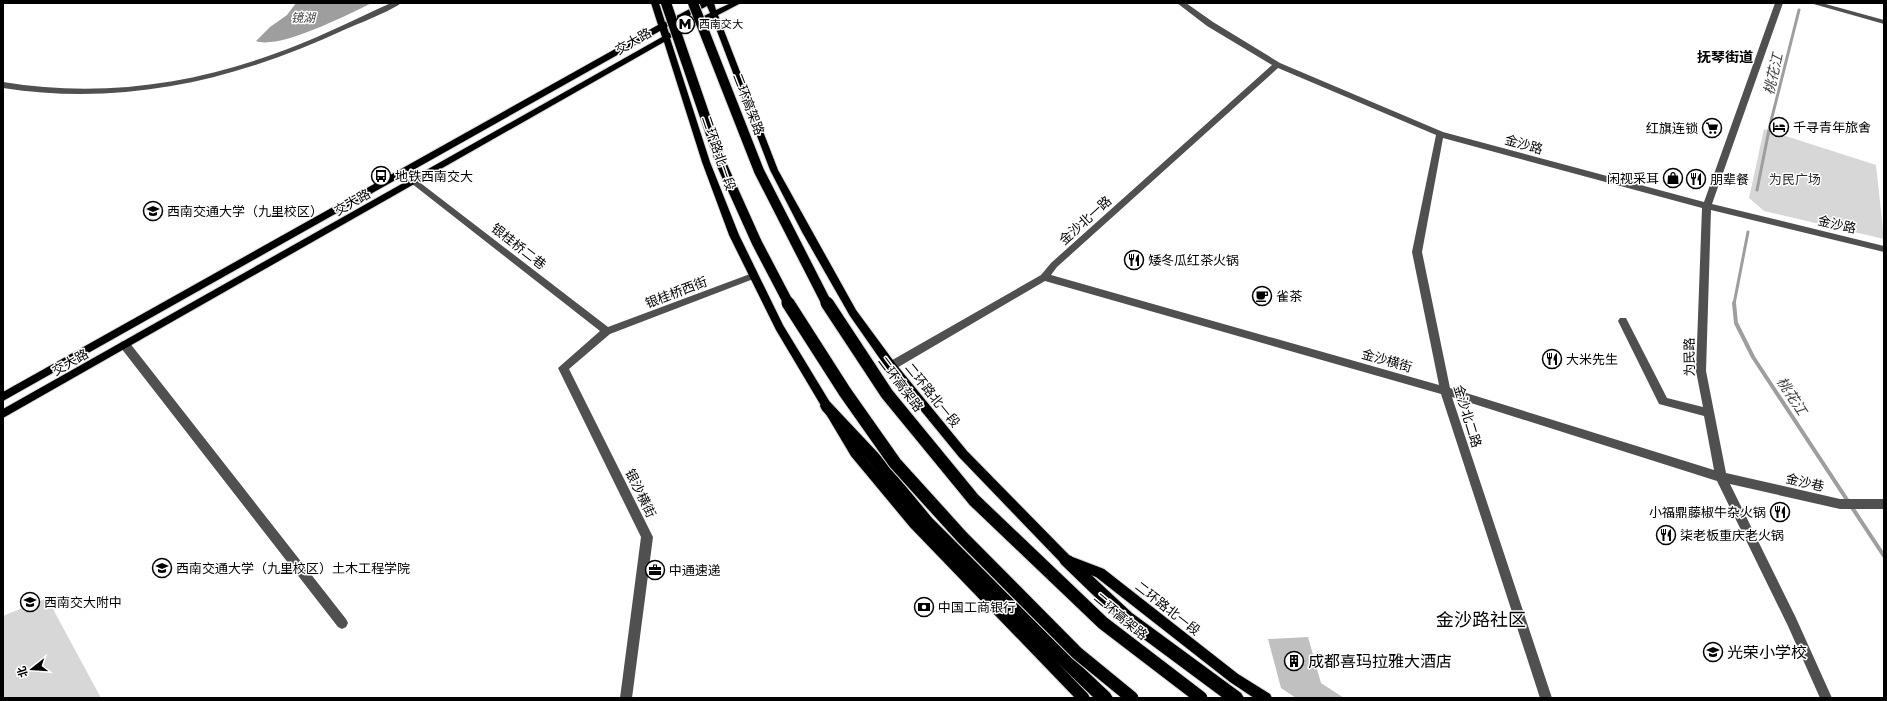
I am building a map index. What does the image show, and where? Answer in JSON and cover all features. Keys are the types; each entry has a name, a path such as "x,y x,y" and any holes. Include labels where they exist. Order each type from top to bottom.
{"highway":[{"path":"666,3 720,163 757,242 792,310 845,392 895,463 962,537 1077,654 1132,698"},
{"name":"二环高架路","path":"693,3 758,171 824,299 887,394 974,500 1103,623 1201,698"},
{"path":"826,406 873,457 927,522 1052,648 1105,698"},
{"path":"1066,560 1127,618 1236,698"}],"main road":[{"name":"二环路北一段","path":"655,3 706,162 734,235 753,276 780,327 826,406 855,453 914,523 1078,696"},
{"name":"二环路北一段","path":"708,3 714,13 774,170 853,313 891,366 963,454 1066,560 1100,574 1234,678 1266,698"},
{"name":"交大路","path":"3,397 663,26 708,3"},
{"name":"交大路","path":"3,414 667,37 737,3"}],"street":[{"path":"3,85 52,92 122,91 203,78 275,56 396,3"},
{"name":"金沙路","path":"1181,3 1210,24 1277,66 1440,134 1707,206 1884,249"},
{"name":"为民路","path":"1779,3 1707,206 1701,371 1721,477 1792,622 1826,698"},
{"path":"1814,3 1884,22"},
{"name":"金沙北一路","path":"891,366 1044,277 1054,265 1277,66"},
{"name":"金沙北二路","path":"1440,134 1417,252 1445,391 1546,698"},
{"name":"银桂桥二巷","path":"414,181 608,331"},
{"name":"银桂桥西街","path":"608,331 753,276"},
{"name":"金沙横街","path":"1044,277 1445,391 1721,477"},
{"path":"1623,321 1663,401 1709,414"},
{"name":"银沙横街","path":"608,331 563,368 647,537 626,698"},
{"path":"125,345 342,623"},
{"name":"金沙巷","path":"1721,477 1840,504 1884,504"}],"green space":[{"name":"为民广场","path":"1764,129 1876,165 1884,239 1764,211 1749,198"},
{"name":"西南交大附中","path":"47,598 101,698 3,698 3,616"}],"water":[{"name":"镜湖","path":"296,3 372,3 314,30 297,36 267,42 256,41 270,27 287,15"}],"building":[{"name":"成都喜玛拉雅大酒店","path":"1308,637 1321,683 1344,698 1296,698 1281,688 1268,639"}],"waterway":[{"name":"桃花江","path":"1757,190 1770,125 1799,10"},
{"name":"桃花江","path":"1734,304 1748,232"},
{"name":"桃花江","path":"1734,304 1736,323 1753,357 1884,556"}],"place":[{"name":"西南交大","path":"685,24"},
{"name":"千寻青年旅舍","path":"1779,127"},
{"name":"红旗连锁","path":"1712,128"},
{"name":"地铁西南交大","path":"381,176"},
{"name":"闲视采耳","path":"1673,178"},
{"name":"朋辈餐","path":"1696,179"},
{"name":"西南交通大学（九里校区）","path":"153,211"},
{"name":"矮冬瓜红茶火锅","path":"1134,260"},
{"name":"雀茶","path":"1262,296"},
{"name":"大米先生","path":"1552,359"},
{"name":"小福鼎藤椒牛杂火锅","path":"1780,512"},
{"name":"柒老板重庆老火锅","path":"1666,535"},
{"name":"西南交通大学（九里校区）土木工程学院","path":"162,568"},
{"name":"中通速递","path":"655,570"},
{"name":"西南交大附中","path":"30,602"},
{"name":"中国工商银行","path":"924,607"},
{"name":"光荣小学校","path":"1713,652"},
{"name":"成都喜玛拉雅大酒店","path":"1294,661"}],"district":[{"name":"抚琴街道","path":"1725,57"},
{"name":"金沙路社区","path":"1481,620"}]}
